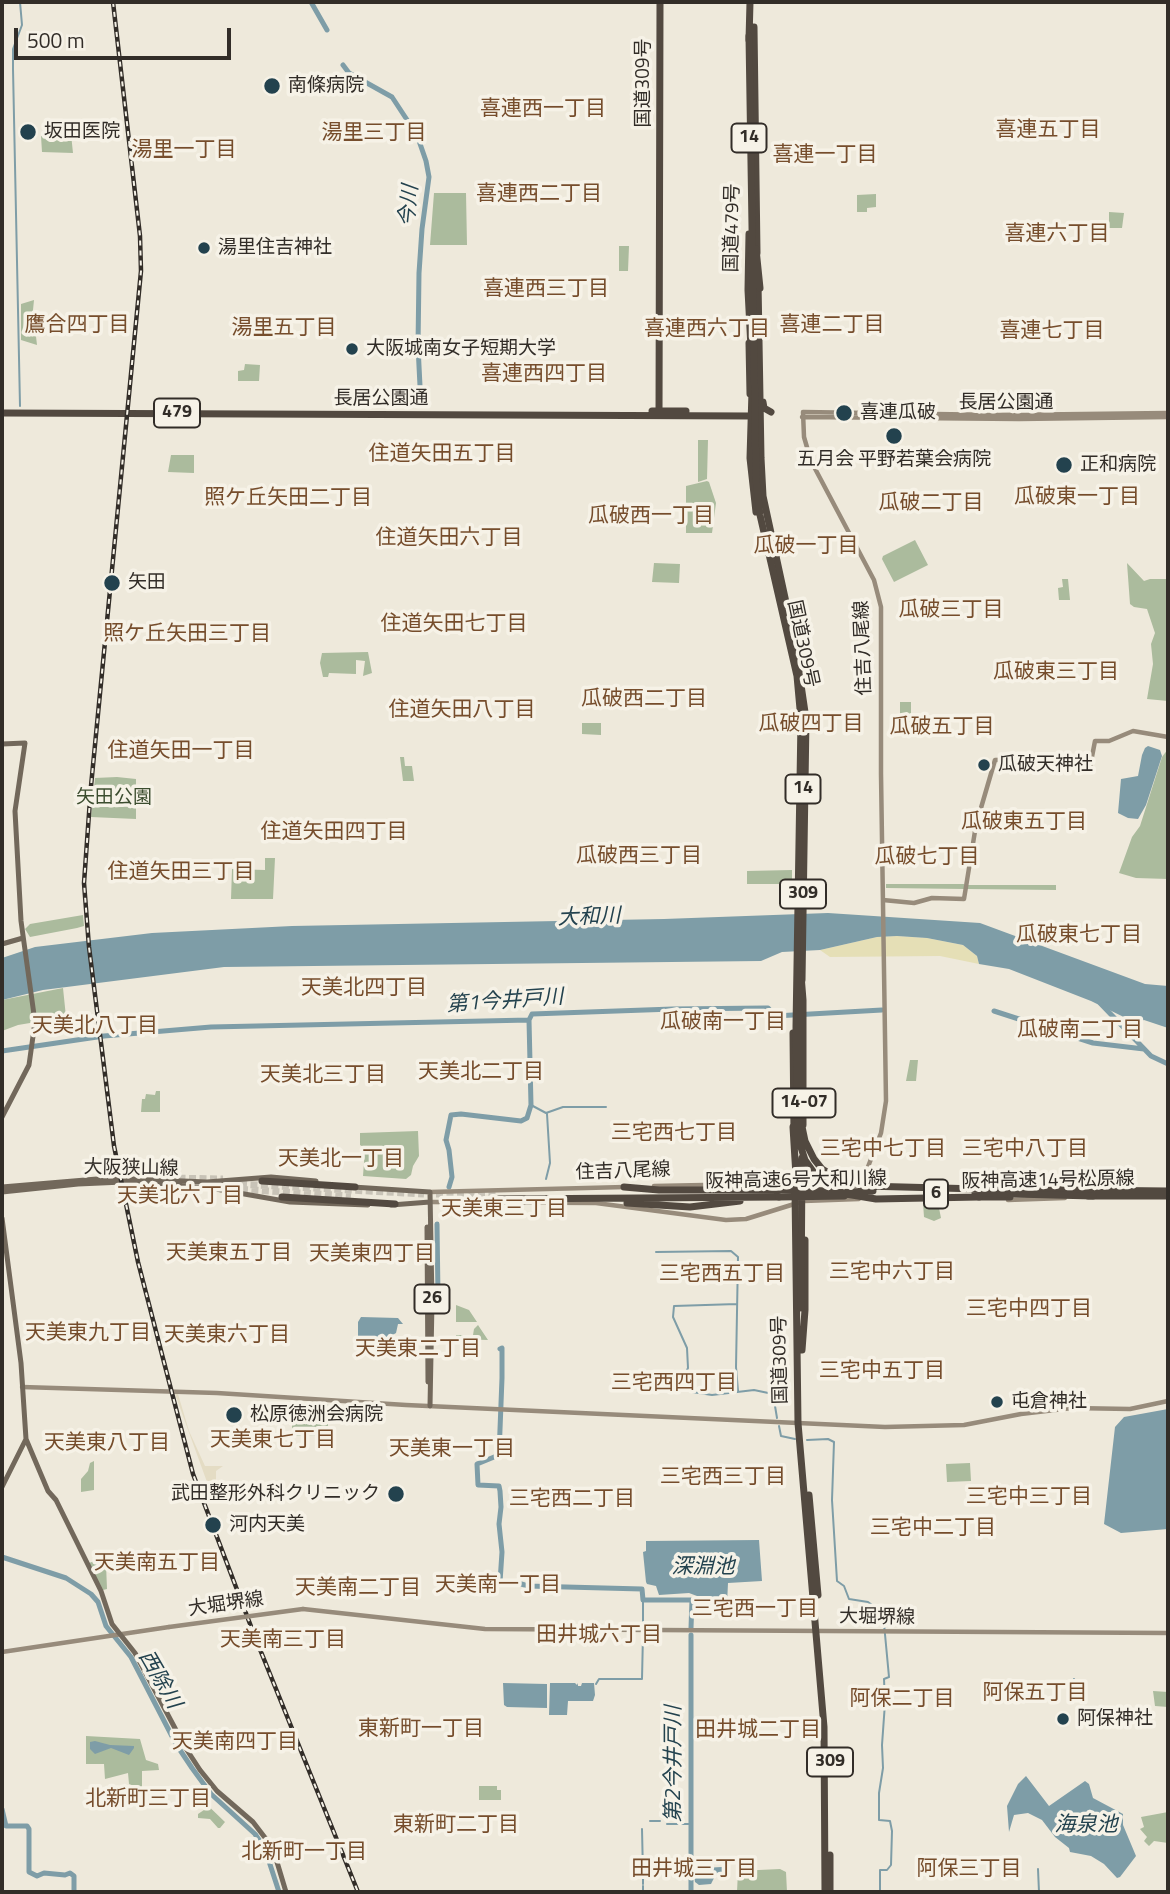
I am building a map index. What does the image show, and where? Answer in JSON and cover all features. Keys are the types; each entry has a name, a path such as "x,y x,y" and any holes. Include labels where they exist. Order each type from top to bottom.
{"highway":[{"name":"国道309号","path":"659,414 660,2"},
{"name":"阪神高速14号松原線","path":"751,2 760,487 797,661 803,704 800,975 801,1122 805,1141 818,1164 834,1177 856,1185 979,1189 1168,1189"},
{"name":"国道479号","path":"751,2 760,411"},
{"name":"国道479号","path":"750,410 748,290 751,2"},
{"name":"阪神高速14号松原線","path":"754,244 754,450 757,496 797,676 800,720 796,1114 800,1146 805,1160 833,1189 868,1198 1168,1197"},
{"path":"754,244 760,288 760,411"},
{"path":"750,410 747,290 754,244"},
{"path":"757,273 762,292 763,405 765,410 771,412"},
{"name":"国道309号","path":"750,410 750,458 756,508 799,713 803,1063 799,1189"},
{"name":"長居公園通","path":"2,411 659,414 760,411"},
{"name":"国道309号","path":"760,411 765,506 804,697 793,1064 805,1310 804,1339 800,1342 800,1423 819,1631 826,1774 827,1892"},
{"name":"14-07","path":"800,975 804,1026 800,1342"},
{"name":"14-07","path":"796,1027 793,1129 798,1200 800,1308"},
{"path":"262,1181 355,1187"},
{"path":"624,1187 733,1196"},
{"name":"阪神高速6号大和川線","path":"499,1196 733,1196 861,1190 979,1189"},
{"path":"602,1203 704,1207 733,1196"},
{"name":"阪神高速6号大和川線","path":"733,1196 1093,1196"},
{"path":"282,1197 395,1204"}],"main road":[{"name":"長居公園通","path":"803,414 1020,419 1168,415"},
{"name":"住吉八尾線","path":"803,414 804,438 811,461 879,594 882,615 886,1106 881,1133 856,1199"},
{"path":"883,901 914,903 932,898 962,900 979,811 995,760 1058,758 1087,769 1090,767 1095,741 1109,741 1133,731 1168,737"},
{"path":"2,744 25,743 15,811 23,940 35,1022 32,1054 26,1072 2,1117"},
{"path":"2,944 23,940"},
{"name":"大阪狭山線","path":"2,1190 94,1179 207,1182 271,1177 428,1192"},
{"name":"大阪狭山線","path":"2,1190 123,1182 210,1188 290,1202 428,1202"},
{"name":"住吉八尾線","path":"428,1192 754,1184 799,1189 861,1190 1029,1186 1168,1189"},
{"name":"26","path":"428,1192 430,1406"},
{"name":"住吉八尾線","path":"428,1202 602,1203 726,1220 746,1219 800,1202 856,1199 1168,1197"},
{"path":"2,1218 26,1439 48,1491 56,1500 102,1591 111,1621 153,1684 197,1765 216,1791 253,1822 267,1839 274,1852 286,1892"},
{"path":"22,1387 222,1393 430,1406 885,1427 974,1424 1021,1414 1072,1408 1130,1409 1168,1401"},
{"path":"2,1487 26,1439"},
{"name":"大堀堺線","path":"2,1652 303,1609 475,1629 1168,1633"}],"green space":[{"path":"71,134 73,153 42,152 41,136"},
{"path":"434,193 466,193 467,245 430,245"},
{"path":"876,194 876,207 867,208 867,212 857,212 857,195"},
{"path":"1109,212 1124,213 1122,228 1109,228"},
{"path":"619,246 629,246 628,271 619,271"},
{"path":"34,300 37,345 21,340 21,304"},
{"path":"245,364 260,365 259,381 238,381 238,371 244,370"},
{"path":"698,440 708,440 707,479 698,482"},
{"path":"455,441 470,441 470,456 455,456"},
{"path":"171,455 194,455 194,473 168,472"},
{"path":"707,481 716,503 712,533 686,533 686,486"},
{"path":"915,540 928,565 894,582 883,556"},
{"path":"654,563 680,564 679,583 652,582"},
{"path":"1127,563 1144,581 1168,579 1168,701 1147,699 1153,664 1151,644 1155,633 1147,609 1130,604"},
{"path":"1062,579 1068,579 1070,600 1059,600 1058,588 1063,587"},
{"path":"368,652 372,673 363,676 365,661 356,660 356,674 329,673 328,677 323,677 320,663 322,653"},
{"path":"900,702 911,702 911,724 900,724"},
{"path":"582,723 601,723 601,735 582,734"},
{"path":"1168,749 1168,879 1136,878 1119,873 1132,837 1140,826 1162,757"},
{"path":"400,757 404,757 405,766 412,766 414,781 403,781"},
{"name":"矢田公園","path":"95,778 136,779 136,819 91,817"},
{"path":"265,858 275,858 273,899 231,899 232,869 265,870"},
{"path":"792,870 792,884 747,884 747,871"},
{"path":"886,884 964,884 964,889 886,888"},
{"path":"967,885 1056,885 1056,890 967,889"},
{"path":"83,915 84,926 77,928 30,937 25,929 30,924"},
{"path":"63,988 66,1017 18,1025 2,1031 2,1000"},
{"path":"910,1060 918,1060 916,1081 906,1081"},
{"path":"156,1091 160,1091 160,1112 141,1112 142,1099 145,1099 146,1094 155,1095"},
{"path":"418,1131 419,1156 411,1175 406,1179 363,1176 365,1148 360,1145 360,1133"},
{"path":"923,1203 938,1203 941,1218 934,1221 924,1217"},
{"path":"456,1305 469,1310 477,1322 456,1322"},
{"path":"478,1325 488,1340 456,1339 456,1335 473,1335"},
{"path":"308,1404 328,1404 328,1435 292,1436 292,1414 306,1418 302,1409 308,1409"},
{"path":"94,1461 94,1490 81,1492 81,1479"},
{"path":"970,1463 971,1481 947,1482 946,1464"},
{"path":"100,1559 106,1564 107,1589 103,1590 89,1563"},
{"path":"1153,1691 1168,1692 1168,1707 1155,1706"},
{"path":"86,1736 140,1739 146,1760 158,1764 159,1770 142,1771 142,1789 129,1784 128,1773 105,1779 104,1764 86,1764"},
{"path":"479,1786 497,1786 497,1790 501,1790 501,1800 479,1800"},
{"path":"198,1796 225,1822 220,1828 210,1819 198,1818 198,1814 204,1810"},
{"path":"1168,1812 1168,1843 1154,1841 1149,1846 1144,1841 1147,1837 1140,1829 1144,1827 1141,1817"},
{"path":"780,1869 786,1872 787,1892 737,1892 738,1871"}],"sand":[{"path":"897,936 963,945 977,956 979,964 940,956 830,957 820,950 877,937"}],"shaded area":[{"path":"175,1394 178,1394 189,1431 205,1466 223,1466 216,1471 216,1493 211,1493"}],"water":[{"path":"1148,746 1160,750 1162,756 1146,805 1138,819 1128,818 1118,813 1121,779 1138,776 1142,755"},
{"path":"828,913 980,923 1145,984 1168,986 1168,1028 1144,1020 1136,1023 1091,1001 1009,969 979,964 977,956 963,945 897,936 877,937 820,950 782,952 761,961 224,967 43,990 2,1000 2,958 35,947 152,933 292,926"},
{"path":"361,1317 398,1318 403,1324 398,1324 396,1333 389,1337 358,1342 358,1322"},
{"path":"1168,1409 1168,1529 1121,1533 1104,1524 1115,1427 1124,1417"},
{"name":"深淵池","path":"759,1540 762,1581 728,1583 727,1604 717,1608 714,1613 712,1607 698,1606 697,1596 689,1593 659,1595 656,1586 646,1582 643,1552 646,1551 646,1541"},
{"path":"503,1683 547,1684 547,1708 507,1707 504,1705"},
{"path":"550,1683 578,1683 578,1686 581,1686 582,1683 594,1683 593,1701 568,1701 567,1715 549,1715"},
{"path":"90,1742 134,1748 129,1755 111,1748 95,1754 90,1749"},
{"name":"海泉池","path":"1026,1776 1049,1806 1085,1781 1089,1784 1093,1798 1123,1814 1123,1825 1136,1856 1120,1877 1117,1878 1104,1864 1091,1856 1070,1852 1042,1820 1028,1813 1014,1815 1009,1832 1007,1806 1018,1784"},
{"path":"722,1867 723,1874 715,1876 711,1884 699,1885 695,1882 694,1875 702,1868"}],"waterway":[{"path":"20,2 22,25 13,49 13,69 20,406"},
{"name":"今川","path":"311,2 327,30"},
{"name":"今川","path":"343,65 349,73 392,97 417,135 426,161 429,177 419,273 420,386"},
{"path":"1100,1003 1151,1056 1168,1064"},
{"name":"第1今井戸川","path":"2,1051 104,1036 211,1027 529,1020 532,1014 673,1009 768,1008 775,1016 882,1010"},
{"name":"第1今井戸川","path":"994,1011 1093,1043 1144,1049"},
{"name":"第2今井戸川","path":"449,1187 452,1177 446,1140 451,1115 521,1121 527,1118 531,1105 529,1020"},
{"path":"531,1105 546,1113 563,1107 606,1107"},
{"path":"546,1179 550,1163 547,1114"},
{"path":"437,1224 438,1296"},
{"path":"656,1252 731,1251 738,1257 738,1391"},
{"path":"737,1304 674,1306 673,1317 687,1348 688,1368 684,1376 691,1381 692,1392 712,1395 754,1390 773,1394 777,1418"},
{"path":"500,1349 502,1348 502,1378 499,1455 477,1464 478,1485 499,1486 500,1491 500,1582 528,1586 642,1589 643,1600 692,1600 691,1628"},
{"path":"779,1426 781,1436 795,1439"},
{"path":"807,1440 828,1439 834,1442 832,1500 837,1581 844,1586 849,1599 868,1602 883,1613 889,1677 884,1679 883,1768 879,1820 890,1821 892,1831 891,1865 887,1870 880,1870 880,1892"},
{"name":"西除川","path":"2,1557 66,1578 91,1594 98,1602 106,1626 131,1657 176,1744 192,1768 211,1794 255,1834 265,1849 279,1892"},
{"path":"643,1600 643,1627"},
{"path":"596,1684 599,1679 642,1679 643,1634"},
{"name":"第2今井戸川","path":"691,1635 691,1892"},
{"path":"1074,1679 1075,1694"},
{"path":"2,1809 6,1826 27,1826 29,1829 29,1872 37,1876 44,1873 70,1873 74,1876 74,1892"},
{"path":"650,1821 660,1821"},
{"path":"667,1824 692,1824"},
{"path":"642,1829 643,1874"},
{"path":"1038,1869 1039,1892"},
{"path":"643,1877 643,1884"},
{"path":"643,1886 643,1892"}],"tunnel":[{"path":"168,1178 223,1179"},
{"path":"219,1183 424,1194"},
{"path":"220,1188 351,1196"},
{"path":"436,1194 499,1194"}],"railway":[{"path":"113,2 140,236 141,271 84,883 89,947 114,1146 138,1262 193,1474 255,1637 358,1892"}],"place":[{"name":"南條病院","path":"272,86"},
{"name":"坂田医院","path":"28,132"},
{"name":"湯里住吉神社","path":"204,248"},
{"name":"大阪城南女子短期大学","path":"352,349"},
{"name":"喜連瓜破","path":"844,413"},
{"name":"五月会 平野若葉会病院","path":"894,436"},
{"name":"正和病院","path":"1064,465"},
{"name":"矢田","path":"112,583"},
{"name":"瓜破天神社","path":"984,765"},
{"name":"屯倉神社","path":"997,1402"},
{"name":"松原徳洲会病院","path":"234,1415"},
{"name":"武田整形外科クリニック","path":"396,1494"},
{"name":"河内天美","path":"213,1525"},
{"name":"阿保神社","path":"1063,1719"}],"district":[{"name":"喜連西一丁目","path":"543,110"},
{"name":"喜連五丁目","path":"1048,131"},
{"name":"湯里三丁目","path":"374,134"},
{"name":"湯里一丁目","path":"184,151"},
{"name":"喜連一丁目","path":"825,156"},
{"name":"喜連西二丁目","path":"539,195"},
{"name":"喜連六丁目","path":"1057,235"},
{"name":"喜連西三丁目","path":"546,290"},
{"name":"鷹合四丁目","path":"77,326"},
{"name":"喜連二丁目","path":"832,326"},
{"name":"湯里五丁目","path":"284,329"},
{"name":"喜連西六丁目","path":"707,330"},
{"name":"喜連七丁目","path":"1052,332"},
{"name":"喜連西四丁目","path":"544,375"},
{"name":"住道矢田五丁目","path":"442,455"},
{"name":"瓜破東一丁目","path":"1077,498"},
{"name":"照ケ丘矢田二丁目","path":"288,499"},
{"name":"瓜破二丁目","path":"931,504"},
{"name":"瓜破西一丁目","path":"651,517"},
{"name":"住道矢田六丁目","path":"449,539"},
{"name":"瓜破一丁目","path":"806,547"},
{"name":"瓜破三丁目","path":"951,611"},
{"name":"住道矢田七丁目","path":"454,625"},
{"name":"照ケ丘矢田三丁目","path":"187,635"},
{"name":"瓜破東三丁目","path":"1056,673"},
{"name":"瓜破西二丁目","path":"644,700"},
{"name":"住道矢田八丁目","path":"462,711"},
{"name":"瓜破四丁目","path":"811,725"},
{"name":"瓜破五丁目","path":"942,728"},
{"name":"住道矢田一丁目","path":"181,752"},
{"name":"瓜破東五丁目","path":"1024,823"},
{"name":"住道矢田四丁目","path":"334,833"},
{"name":"瓜破西三丁目","path":"639,857"},
{"name":"瓜破七丁目","path":"927,858"},
{"name":"住道矢田三丁目","path":"181,873"},
{"name":"瓜破東七丁目","path":"1079,936"},
{"name":"天美北四丁目","path":"364,989"},
{"name":"瓜破南一丁目","path":"723,1023"},
{"name":"天美北八丁目","path":"95,1027"},
{"name":"瓜破南二丁目","path":"1080,1031"},
{"name":"天美北二丁目","path":"481,1073"},
{"name":"天美北三丁目","path":"323,1076"},
{"name":"三宅西七丁目","path":"674,1134"},
{"name":"三宅中七丁目","path":"883,1150"},
{"name":"三宅中八丁目","path":"1025,1150"},
{"name":"天美北一丁目","path":"341,1160"},
{"name":"天美北六丁目","path":"180,1197"},
{"name":"天美東三丁目","path":"504,1210"},
{"name":"天美東五丁目","path":"229,1254"},
{"name":"天美東四丁目","path":"372,1255"},
{"name":"三宅中六丁目","path":"892,1273"},
{"name":"三宅西五丁目","path":"722,1275"},
{"name":"三宅中四丁目","path":"1029,1310"},
{"name":"天美東九丁目","path":"88,1334"},
{"name":"天美東六丁目","path":"227,1336"},
{"name":"天美東二丁目","path":"418,1350"},
{"name":"三宅中五丁目","path":"882,1372"},
{"name":"三宅西四丁目","path":"674,1384"},
{"name":"天美東七丁目","path":"273,1441"},
{"name":"天美東八丁目","path":"107,1444"},
{"name":"天美東一丁目","path":"452,1450"},
{"name":"三宅西三丁目","path":"723,1478"},
{"name":"三宅中三丁目","path":"1029,1498"},
{"name":"三宅西二丁目","path":"572,1500"},
{"name":"三宅中二丁目","path":"933,1529"},
{"name":"天美南五丁目","path":"157,1564"},
{"name":"天美南一丁目","path":"498,1586"},
{"name":"天美南二丁目","path":"358,1589"},
{"name":"三宅西一丁目","path":"755,1610"},
{"name":"田井城六丁目","path":"599,1636"},
{"name":"天美南三丁目","path":"283,1641"},
{"name":"阿保五丁目","path":"1035,1694"},
{"name":"阿保二丁目","path":"902,1700"},
{"name":"東新町一丁目","path":"421,1730"},
{"name":"田井城二丁目","path":"758,1731"},
{"name":"天美南四丁目","path":"235,1743"},
{"name":"北新町三丁目","path":"148,1800"},
{"name":"東新町二丁目","path":"456,1826"},
{"name":"北新町一丁目","path":"304,1853"},
{"name":"田井城三丁目","path":"694,1870"},
{"name":"阿保三丁目","path":"969,1870"}],"water label":[{"name":"大和川","path":"589,918"}]}
